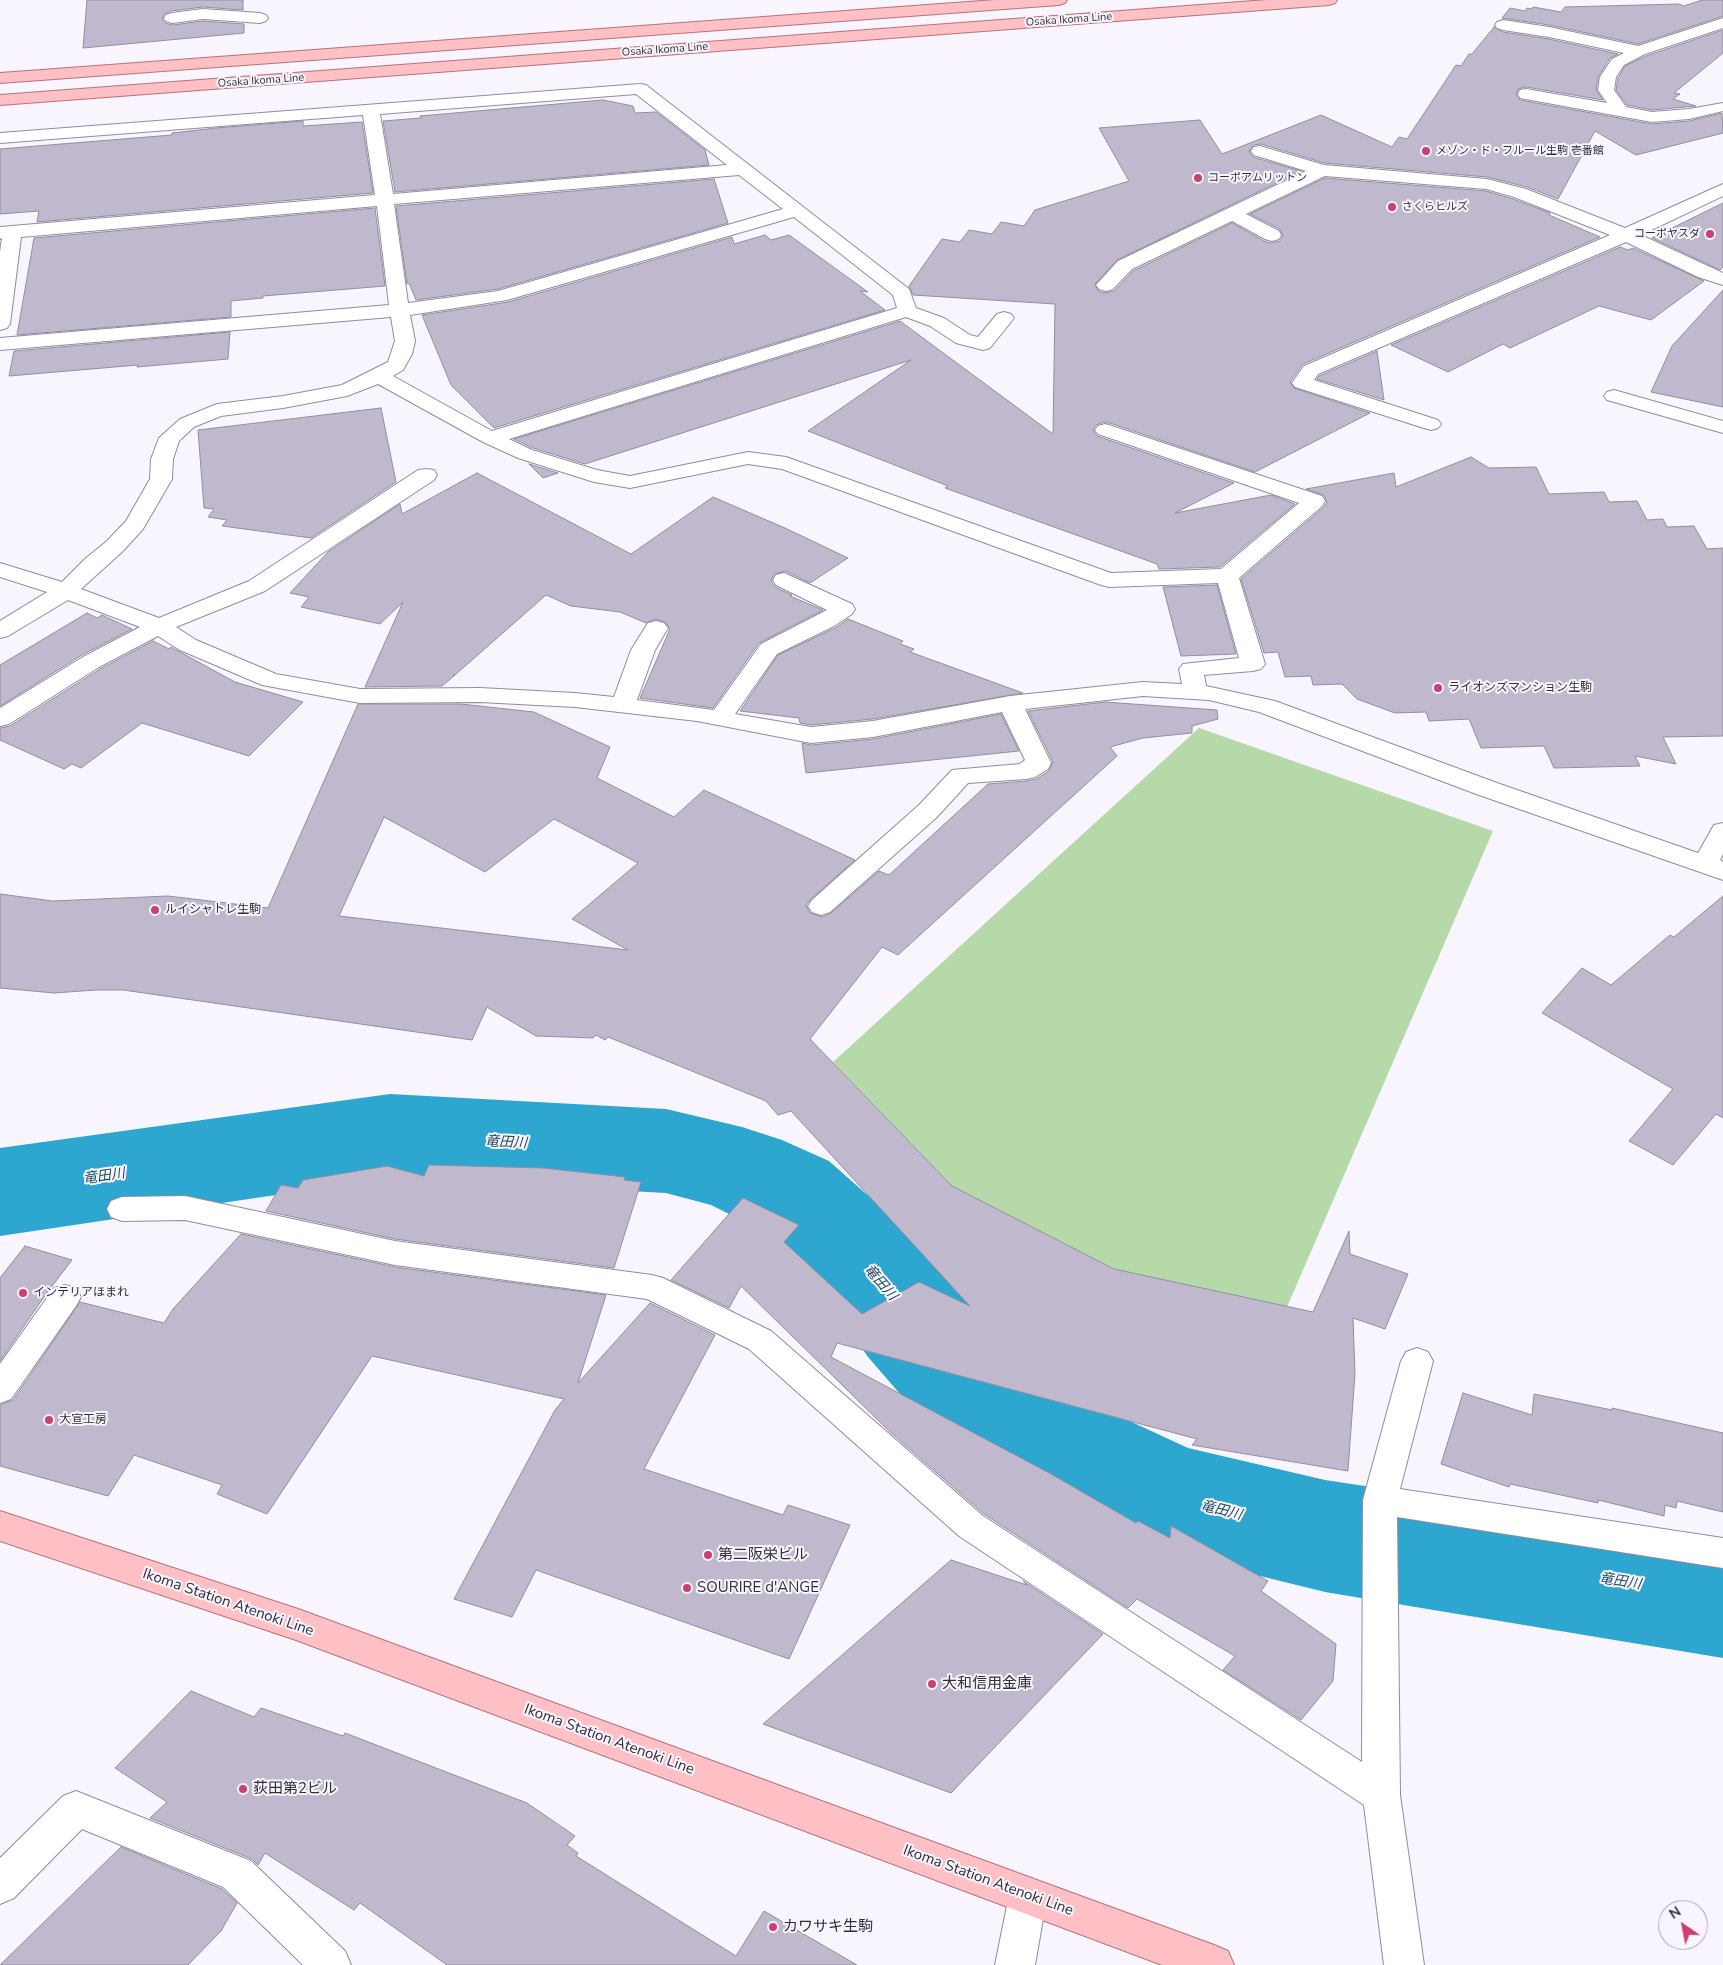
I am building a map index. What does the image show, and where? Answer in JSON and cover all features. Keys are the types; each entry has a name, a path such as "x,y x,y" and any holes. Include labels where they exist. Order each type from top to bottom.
{"main road":[{"name":"Osaka Ikoma Line","path":"0,78 1059,0"},
{"name":"Osaka Ikoma Line","path":"0,100 1329,0"},
{"name":"Ikoma Station Atenoki Line","path":"0,1526 298,1625 1214,1965"}],"street":[{"path":"172,18 203,7 260,18"},
{"path":"1620,111 1606,90 1608,76 1618,62 1639,51 1723,23"},
{"path":"1503,25 1549,32 1639,51"},
{"path":"1526,94 1652,117 1721,109 1714,99 1723,88"},
{"path":"0,138 640,89 902,293 907,311"},
{"path":"0,632 66,591 93,564 115,546 135,524 161,479 162,459 169,438 187,422 217,410 283,402 347,390 396,366 402,354 405,341 399,310 386,201 371,110"},
{"path":"1260,151 1322,170 1487,184 1520,194 1626,234 1705,273 1723,279"},
{"path":"0,324 6,232 386,201 742,169"},
{"path":"1106,285 1125,265 1322,170"},
{"path":"1431,424 1302,383 1310,370 1626,234 1723,189"},
{"path":"0,344 399,310 500,296 796,211"},
{"path":"1231,213 1272,236"},
{"path":"490,438 907,311 937,322 963,339 983,344 1004,318"},
{"path":"378,376 490,438 525,454 594,476 630,482 748,458 786,463 1109,580 1227,576 1314,500 1105,430"},
{"path":"1614,396 1723,427"},
{"path":"0,720 91,662 159,626 257,586 426,475"},
{"path":"0,570 66,591 159,626 188,645 270,680 360,696 480,695 575,700 720,718 811,735 872,729 1010,703 1143,689 1209,693 1266,706 1488,789 1714,868 1723,830"},
{"path":"1195,692 1191,668 1253,664 1227,576"},
{"path":"720,718 769,649 826,621 844,609 784,580"},
{"path":"623,706 644,650 656,628"},
{"path":"821,906 928,811 961,776 1026,771 1039,763 1010,703"},
{"path":"122,1209 185,1208 395,1253 652,1287 760,1340 971,1526 1381,1795"},
{"path":"0,1390 64,1298"},
{"path":"1404,1965 1381,1795 1380,1506 1417,1361"},
{"path":"1380,1506 1723,1553"},
{"path":"0,1884 76,1809 237,1874 331,1965"},
{"path":"1015,1965 1028,1896"}],"green space":[{"path":"1199,728 1493,831 1287,1307 1114,1269 952,1186 833,1062"}],"building":[{"path":"87,0 243,0 243,10 203,7 171,11 164,14 162,19 165,23 172,25 203,21 244,24 244,33 83,48"},
{"path":"1702,0 1723,0 1723,16 1638,44 1549,25 1502,18 1510,8 1525,11 1527,8 1532,9 1533,7 1561,12 1565,7 1679,4 1684,6"},
{"path":"1494,27 1503,32 1549,39 1618,54 1610,58 1598,77 1596,90 1603,100 1526,87 1518,89 1516,95 1520,100 1652,124 1689,121 1722,113 1723,133 1636,155 1595,131 1558,199 1527,187 1487,177 1324,163 1261,144 1254,145 1249,151 1253,157 1301,171 1117,260 1095,284 1098,291 1105,293 1114,291 1133,271 1232,223 1264,241 1271,243 1280,241 1283,236 1280,229 1250,214 1325,178 1486,191 1550,213 1549,215 1600,237 1303,364 1290,382 1294,388 1370,413 1255,472 1113,424 1104,422 1096,425 1093,430 1097,436 1234,483 1175,513 1271,495 1295,504 1220,567 1159,569 1157,564 945,488 948,486 808,431 911,360 585,464 533,448 514,439 900,321 1053,434 1055,304 913,295 909,286 942,239 960,242 969,230 992,234 1001,222 1024,226 1035,210 1129,181 1099,128 1200,120 1222,154 1321,115 1392,147 1399,137 1407,139 1456,65 1461,66 1469,54 1472,54"},
{"path":"1723,30 1723,53 1674,93 1680,94 1673,99 1696,106 1652,110 1627,105 1616,90 1618,78 1625,66 1646,56"},
{"path":"603,100 633,106 635,113 656,112 705,150 709,165 395,192 383,121"},
{"path":"303,121 303,126 362,122 373,193 37,222 39,211 0,214 0,149 172,135 172,133 216,128"},
{"path":"714,179 728,223 498,289 416,300 409,283 407,284 396,206"},
{"path":"1723,203 1723,267 1720,270 1652,238"},
{"path":"375,208 385,286 263,296 263,298 231,301 231,317 17,335 34,238"},
{"path":"765,235 771,240 789,235 868,292 860,291 885,310 494,428 451,385 422,315 508,302 732,237 734,244"},
{"path":"1620,247 1628,250 1633,248 1704,281 1651,320 1599,306 1510,348 1503,344 1448,372 1391,345"},
{"path":"1723,290 1723,407 1651,392 1672,346"},
{"path":"230,332 228,359 9,376 14,351"},
{"path":"1377,351 1384,400 1317,379 1319,376"},
{"path":"381,408 396,482 311,538 222,526 227,520 208,517 214,509 204,508 198,430"},
{"path":"1471,457 1489,468 1536,467 1549,494 1604,492 1609,502 1637,501 1647,520 1663,519 1667,527 1694,526 1707,549 1723,548 1723,736 1663,737 1676,764 1635,756 1640,766 1554,768 1544,746 1481,748 1469,719 1429,721 1426,712 1395,713 1357,699 1342,684 1313,685 1311,676 1285,677 1278,652 1264,653 1241,579 1324,507 1327,502 1324,495 1306,489 1394,473 1396,487"},
{"path":"529,464 558,473 543,478"},
{"path":"477,473 631,554 713,497 848,558 810,583 785,571 774,574 771,581 775,587 792,595 790,596 823,610 759,643 713,708 640,698 670,629 665,622 656,619 646,623 620,612 571,606 546,595 442,686 365,687 403,602 380,624 301,607 309,597 290,593 328,552 400,504 402,514"},
{"path":"1217,585 1236,654 1181,656 1163,587"},
{"path":"87,613 97,618 102,615 132,629 82,655 0,706 0,665"},
{"path":"848,619 903,641 900,644 914,649 910,652 1023,693 873,719 811,725 800,723 799,718 740,711 778,655 835,628"},
{"path":"153,641 169,649 171,647 235,682 303,702 249,756 142,723 81,768 72,764 64,769 0,740 0,728 10,726 100,669"},
{"path":"1105,702 1217,710 1218,719 1192,726 1192,733 1143,738 1110,747 1117,756 898,955 882,947 810,1039 952,1186 1114,1269 1313,1312 1349,1231 1350,1254 1408,1274 1385,1329 1353,1318 1355,1373 1348,1471 1192,1445 1197,1439 837,1343 831,1357 1051,1474 1136,1523 1138,1521 1170,1538 1171,1526 1268,1581 1261,1591 1336,1644 1333,1681 1301,1720 1223,1670 1235,1656 1137,1599 1128,1608 984,1514 889,1431 741,1286 729,1308 671,1280 743,1198 799,1225 784,1242 862,1314 919,1282 970,1306 791,1111 778,1115 766,1101 608,1037 605,1040 596,1035 593,1038 536,1036 487,1007 472,1040 123,990 54,993 0,988 0,894 53,901 168,896 268,908 358,704 461,704 534,712 610,747 597,778 674,817 704,790 855,860 806,905 810,913 822,917 831,913 879,871 889,875 988,784 1036,779 1049,771 1053,762 1028,711","holes":["384,817 485,872 554,819 638,863 572,919 628,950 339,916"]},
{"path":"1001,714 1019,751 806,773 802,743 811,745 873,739"},
{"path":"1723,896 1723,1118 1716,1114 1673,1165 1629,1141 1673,1089 1542,1013 1582,968 1611,985 1670,935 1674,937"},
{"path":"429,1165 543,1168 625,1177 624,1180 641,1182 614,1268 395,1239 266,1211 281,1185 298,1188 303,1180 387,1166 424,1176"},
{"path":"241,1234 395,1267 606,1295 578,1383 650,1303 715,1335 644,1469 783,1515 788,1505 850,1525 789,1659 536,1570 512,1617 454,1599 555,1410 564,1399 372,1356 267,1514 217,1494 222,1485 134,1455 108,1496 0,1466 0,1405 13,1400 80,1302 164,1323 173,1309"},
{"name":"インテリアほまれ","path":"25,1246 72,1260 0,1361 0,1278"},
{"path":"1463,1393 1532,1415 1534,1394 1612,1410 1612,1408 1723,1433 1723,1512 1677,1501 1676,1508 1665,1505 1664,1516 1598,1500 1598,1503 1510,1484 1509,1487 1441,1464"},
{"name":"大和信用金庫","path":"951,1560 1027,1585 1023,1581 1103,1634 951,1793 763,1724"},
{"path":"191,1691 254,1717 261,1708 343,1736 345,1733 527,1803 575,1836 567,1845 578,1853 576,1856 736,1956 764,1911 857,1965 447,1965 360,1903 354,1910 265,1853 258,1865 252,1859 150,1818 167,1802 115,1768"},
{"path":"121,1847 222,1889 237,1903 221,1931 188,1965 0,1965"}],"waterway":[{"name":"竜田川","path":"0,1192 390,1136 666,1151 742,1170 788,1192 849,1247 882,1283 911,1323 964,1381 1025,1430 1167,1498 1325,1536 1723,1599"}],"place":[{"name":"メゾン・ド・フルール生駒 壱番館","path":"1426,151"},
{"name":"コーポアムリットン","path":"1198,178"},
{"name":"さくらヒルズ","path":"1392,207"},
{"name":"コーポヤスダ","path":"1710,234"},
{"name":"ライオンズマンション生駒","path":"1438,688"},
{"name":"ルイシャトレ生駒","path":"155,910"},
{"name":"インテリアほまれ","path":"23,1293"},
{"name":"大宣工房","path":"49,1420"},
{"name":"第二阪栄ビル","path":"708,1555"},
{"name":"SOURIRE d'ANGE","path":"687,1588"},
{"name":"大和信用金庫","path":"932,1684"},
{"name":"荻田第2ビル","path":"243,1789"},
{"name":"カワサキ生駒","path":"773,1927"}]}
